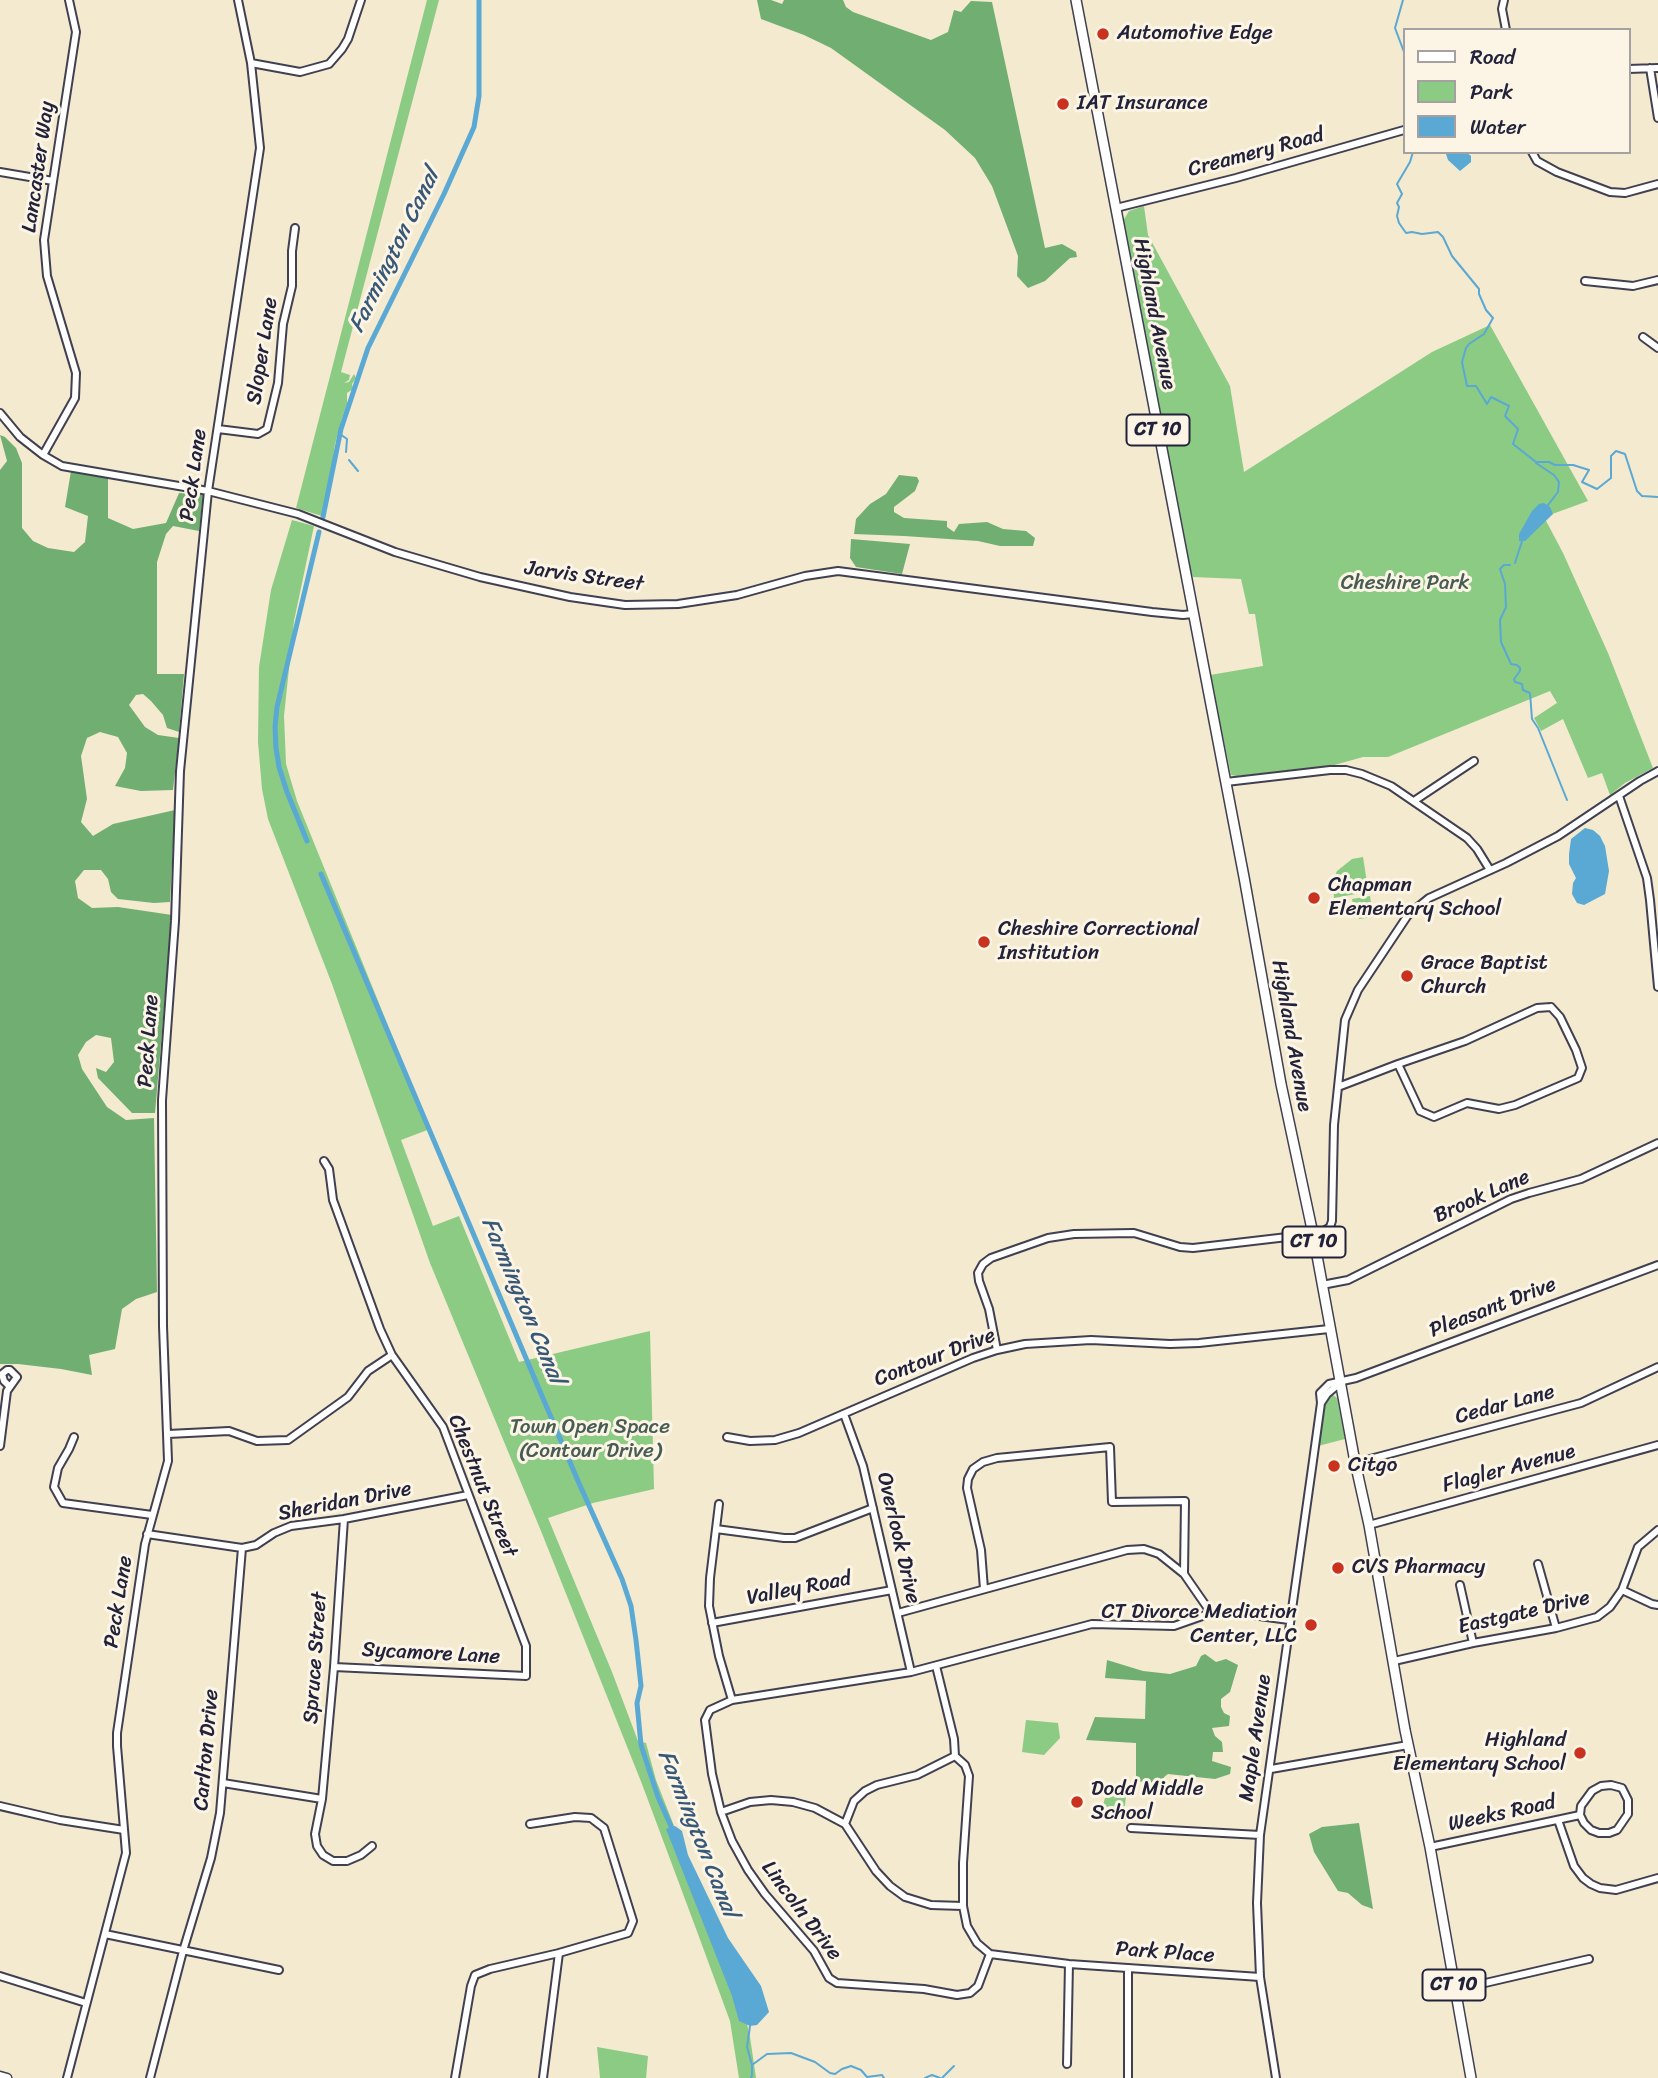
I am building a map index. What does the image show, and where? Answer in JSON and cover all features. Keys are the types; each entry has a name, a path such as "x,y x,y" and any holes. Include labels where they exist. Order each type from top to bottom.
{"highway":[{"name":"Highland Avenue","path":"1076,0 1281,1084 1369,1525 1471,2078"}],"main road":[{"path":"0,2076 7,2078"}],"street":[{"name":"Lancaster Way","path":"43,455 75,398 76,373 47,276 44,240 76,32 69,0"},
{"name":"Peck Lane","path":"67,2078 126,1853 117,1733 147,1534 167,1470 162,1100 176,910 180,771 208,491 260,148 251,63 238,0"},
{"path":"251,63 300,72 329,64 348,39 361,0"},
{"path":"1504,0 1502,9 1506,28"},
{"path":"1630,69 1654,68 1658,118"},
{"name":"Creamery Road","path":"1116,208 1236,178 1402,131"},
{"path":"1533,154 1537,161 1557,172 1610,192 1625,193 1658,184"},
{"path":"0,172 53,181"},
{"name":"Sloper Lane","path":"218,429 258,434 267,429 278,383 283,324 292,286 295,228"},
{"path":"1585,281 1633,286 1658,280"},
{"path":"1643,337 1658,348"},
{"name":"Jarvis Street","path":"0,413 20,437 62,466 208,491 298,514 395,552 480,577 570,597 625,605 678,604 737,595 805,576 838,571 1164,613 1193,614"},
{"path":"1414,801 1474,761"},
{"path":"1226,782 1346,770 1380,780 1466,838 1477,849 1490,870"},
{"path":"997,1350 978,1273 983,1264 991,1258 1048,1238 1074,1234 1134,1233 1180,1247 1193,1248 1313,1234 1330,1227 1334,1125 1343,1028 1357,990 1408,915 1423,902 1565,832 1658,771"},
{"path":"1619,796 1647,878 1658,987"},
{"path":"1338,1087 1398,1064 1465,1041 1537,1008 1551,1006 1560,1017 1582,1068 1578,1078 1515,1105 1499,1108 1467,1103 1434,1117 1420,1111 1398,1064"},
{"name":"Brook Lane","path":"1322,1285 1349,1280 1511,1199 1581,1179 1658,1143"},
{"name":"Chestnut Street","path":"324,1161 329,1169 333,1200 380,1329 392,1355 443,1427 526,1646 526,1676"},
{"name":"Pleasant Drive","path":"1340,1383 1658,1265"},
{"name":"Contour Drive","path":"727,1437 750,1441 775,1440 799,1433 949,1368 997,1350 1025,1344 1091,1340 1199,1343 1329,1328"},
{"path":"168,1434 229,1431 257,1441 288,1440 348,1397 368,1371 392,1355"},
{"name":"Cedar Lane","path":"1355,1463 1581,1403 1658,1367"},
{"name":"Maple Avenue","path":"1276,2078 1260,1977 1257,1903 1260,1835 1321,1403 1340,1383"},
{"path":"0,1446 5,1398 9,1386"},
{"name":"Overlook Drive","path":"844,1414 863,1466 911,1672"},
{"path":"74,1437 58,1468 54,1487 63,1503 152,1515"},
{"name":"Flagler Avenue","path":"1369,1525 1658,1445"},
{"path":"984,1589 981,1550 967,1488 973,1469 983,1462 997,1458 1110,1447 1112,1502 1185,1501 1184,1574"},
{"name":"Sheridan Drive","path":"242,1548 256,1545 274,1533 292,1527 468,1495"},
{"path":"719,1504 709,1606 732,1700 911,1672 1092,1624 1174,1626 1211,1613 1289,1620"},
{"path":"716,1529 795,1538 873,1508"},
{"name":"Spruce Street","path":"344,1519 322,1799 315,1834 317,1846 333,1861 347,1861 372,1846"},
{"name":"Eastgate Drive","path":"1394,1661 1597,1617 1610,1607 1622,1590 1638,1547 1658,1530"},
{"path":"147,1534 242,1548"},
{"name":"Carlton Drive","path":"150,2078 183,1951 211,1858 220,1813 242,1548"},
{"path":"898,1613 1127,1550 1144,1549 1158,1553 1184,1574 1211,1613"},
{"path":"1538,1564 1556,1628"},
{"path":"1460,1585 1472,1643"},
{"name":"Valley Road","path":"712,1623 892,1590"},
{"path":"1622,1590 1658,1605"},
{"path":"936,1666 954,1739 955,1756 965,1765 969,1776 962,1863 962,1906 967,1926 977,1943 990,1954"},
{"name":"Sycamore Lane","path":"334,1667 526,1676"},
{"name":"Lincoln Drive","path":"732,1700 710,1710 705,1720 712,1774 721,1812 732,1841 748,1870 814,1951 829,1978 837,1983 924,1989 957,1995 970,1993 978,1986 990,1954"},
{"path":"1271,1769 1408,1745"},
{"path":"845,1824 854,1801 865,1790 917,1775 955,1756"},
{"path":"223,1783 322,1799"},
{"name":"Weeks Road","path":"1601,1786 1622,1788 1628,1800 1628,1814 1617,1830 1609,1833 1591,1830 1580,1815 1581,1806 1592,1791 1601,1786"},
{"path":"721,1812 750,1802 771,1800 816,1808 845,1824 876,1871 890,1886 905,1896 931,1905 962,1906"},
{"path":"0,1806 60,1820 124,1830"},
{"name":"Weeks Road","path":"1430,1847 1580,1815"},
{"path":"455,2078 475,1975 628,1933 633,1921 604,1828 591,1818 575,1817 530,1824"},
{"path":"1558,1819 1574,1866 1591,1884 1616,1890 1658,1878"},
{"path":"1131,1828 1260,1835"},
{"path":"105,1934 278,1970"},
{"path":"543,2078 559,1952"},
{"name":"Park Place","path":"990,1954 1069,1964 1260,1977"},
{"path":"1455,1990 1589,1959"},
{"path":"1067,2064 1069,1964"},
{"path":"1128,1968 1128,2078"},
{"path":"0,1976 86,2003"}],"green space":[{"path":"427,0 439,0 341,372 350,375 349,380 344,383 349,382 354,374 356,378 352,384 353,389 347,393 347,404 335,444 330,490 322,516 296,508"},
{"path":"757,0 771,0 782,4 784,0 843,0 846,7 853,12 931,40 948,32 954,10 961,12 971,1 992,2 1045,248 1062,244 1076,252 1077,257 1070,258 1045,281 1028,288 1017,276 1018,256 992,186 975,158 945,130 831,48 761,19"},
{"name":"Cheshire Park","path":"1144,206 1148,235 1230,386 1244,472 1432,352 1490,325 1588,501 1544,517 1608,653 1653,768 1625,783 1610,795 1602,773 1588,778 1563,719 1541,731 1534,718 1557,703 1550,691 1388,757 1363,757 1331,766 1231,775 1210,675 1263,666 1255,614 1249,614 1241,579 1193,577 1190,569 1123,221 1129,211"},
{"path":"0,435 16,448 22,463 22,528 33,541 48,548 74,552 85,542 88,516 65,507 71,471 108,478 108,518 133,529 166,523 179,493 203,495 199,531 173,526 166,534 157,562 157,674 184,674 179,732 167,728 163,715 143,694 136,695 129,705 145,727 158,735 179,738 173,790 141,791 115,786 125,768 127,753 118,737 100,732 87,738 81,756 87,799 81,822 93,836 113,824 175,810 170,902 118,899 111,892 108,879 101,870 84,870 75,881 78,898 92,908 118,907 172,915 155,1113 132,1113 98,1078 96,1068 106,1072 114,1062 111,1038 96,1035 86,1042 78,1055 82,1069 107,1107 126,1120 154,1118 157,1292 136,1299 122,1309 115,1349 89,1355 92,1375 61,1369 0,1364 0,470 7,461"},
{"path":"899,475 917,477 919,481 915,491 894,507 894,512 904,518 947,521 947,527 954,532 959,524 987,522 1003,529 1026,531 1035,538 1033,546 1000,546 978,541 854,534 856,519 870,504 886,494"},
{"name":"Town Open Space (Contour Drive)","path":"292,520 314,526 294,621 284,716 286,764 297,801 430,1129 401,1140 433,1226 459,1216 519,1362 650,1331 654,1489 593,1503 548,1518 638,1741 646,1743 656,1780 745,2015 756,2078 739,2078 730,2021 642,1784 430,1263 332,984 268,819 258,742 259,667 271,590"},
{"path":"851,539 910,544 902,574 856,567 850,558"},
{"path":"1363,857 1368,889 1366,892 1334,898 1333,880 1337,871 1352,859"},
{"path":"1370,896 1373,917 1359,919 1352,899"},
{"path":"1333,1395 1337,1398 1345,1439 1318,1446 1323,1410 1328,1397"},
{"path":"1205,1654 1216,1662 1226,1659 1238,1665 1230,1692 1221,1699 1224,1713 1230,1716 1229,1726 1212,1728 1215,1736 1222,1742 1223,1752 1213,1752 1212,1761 1231,1767 1230,1774 1215,1779 1168,1774 1164,1777 1164,1784 1136,1781 1136,1743 1086,1740 1095,1717 1145,1719 1146,1681 1105,1678 1107,1660 1143,1671 1170,1674 1196,1666"},
{"path":"1026,1720 1058,1723 1060,1738 1044,1755 1022,1752"},
{"path":"1115,1793 1126,1796 1124,1815 1105,1816 1102,1808 1105,1798"},
{"path":"1359,1823 1373,1909 1362,1905 1348,1893 1338,1891 1314,1852 1309,1834 1322,1827"},
{"path":"597,2047 648,2056 646,2078 600,2078"}],"water":[{"path":"1446,154 1471,156 1471,162 1460,171 1448,160"},
{"path":"1544,503 1550,507 1553,514 1525,541 1519,541 1519,534 1532,511"},
{"path":"1585,828 1600,836 1605,846 1609,871 1605,894 1584,905 1577,903 1572,894 1576,878 1569,864 1569,854 1571,839"},
{"path":"675,1826 682,1831 688,1855 728,1938 761,1986 769,2012 757,2025 750,2026 739,2021 732,1996 666,1829"}],"waterway":[{"name":"Farmington Canal","path":"323,517 341,429 368,348 474,127 479,96 479,0"},
{"path":"1402,47 1395,28 1403,0"},
{"path":"1412,154 1397,184 1402,194 1397,203 1399,223 1406,233 1438,232 1443,237 1452,256 1479,289 1486,310 1493,318 1484,334 1466,348 1462,362 1467,386 1476,386 1487,404 1491,397 1509,406 1505,416 1518,429 1513,444 1536,462 1573,465 1589,470 1582,482 1597,489 1611,478 1611,456 1616,451 1625,454 1637,491 1642,496 1658,497"},
{"path":"340,434 347,439 346,452"},
{"path":"349,460 358,471"},
{"path":"1536,463 1554,475 1559,482 1558,492 1548,505"},
{"name":"Farmington Canal","path":"307,841 279,767 275,727 277,707 319,532"},
{"path":"1515,563 1522,541"},
{"path":"1510,565 1504,565 1500,569 1505,584 1506,607 1500,620 1501,642 1511,664 1520,668 1515,682 1522,684 1523,690 1530,693 1532,719 1567,800"},
{"name":"Farmington Canal","path":"321,874 622,1579 631,1606 636,1640 641,1686 637,1703 641,1745 658,1797 674,1833"},
{"path":"750,2026 747,2047 752,2065 751,2078"},
{"path":"752,2065 767,2054 791,2053 815,2062 830,2073 835,2074 851,2066 861,2070 867,2077 882,2075 884,2078"},
{"path":"942,2078 954,2066"},
{"path":"925,2078 932,2075 940,2078"}],"place":[{"name":"Automotive Edge","path":"1103,34"},
{"name":"IAT Insurance","path":"1063,104"},
{"name":"Chapman Elementary School","path":"1314,898"},
{"name":"Cheshire Correctional Institution","path":"984,942"},
{"name":"Grace Baptist Church","path":"1407,976"},
{"name":"Citgo","path":"1334,1466"},
{"name":"CVS Pharmacy","path":"1338,1568"},
{"name":"CT Divorce Mediation Center, LLC","path":"1311,1625"},
{"name":"Highland Elementary School","path":"1580,1753"},
{"name":"Dodd Middle School","path":"1077,1802"}]}
